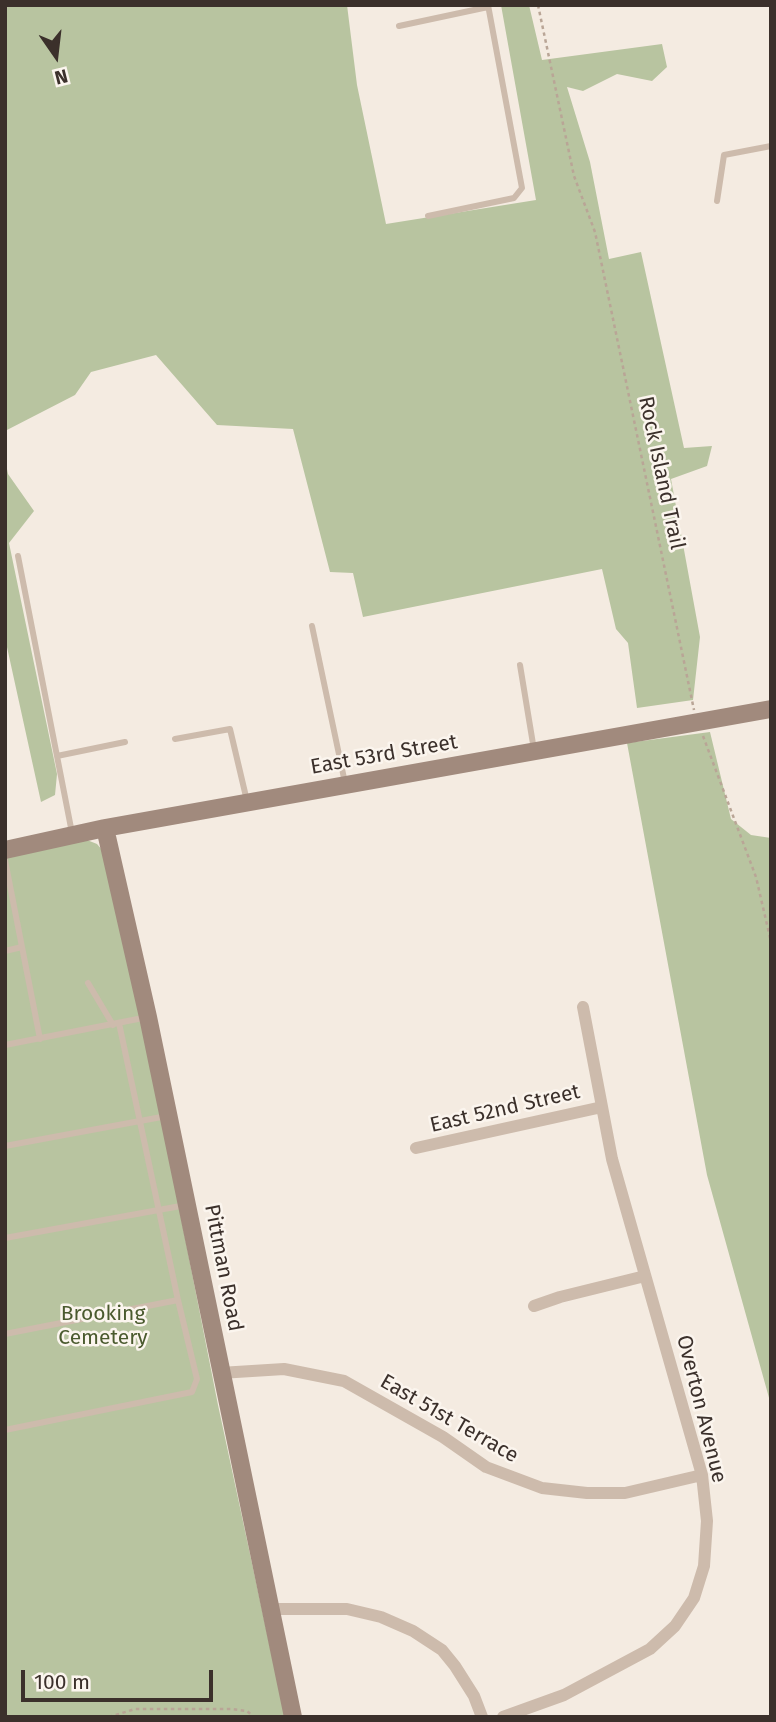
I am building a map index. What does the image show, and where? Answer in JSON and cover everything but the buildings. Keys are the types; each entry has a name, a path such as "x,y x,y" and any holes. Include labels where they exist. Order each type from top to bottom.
{"street":[{"name":"East 53rd Street","path":"5,850 104,828 771,709"},
{"name":"Pittman Road","path":"104,828 169,1115 293,1717"},
{"name":"Overton Avenue","path":"503,1717 564,1695 650,1649 675,1626 694,1598 704,1566 706,1521 702,1475 612,1158 583,1007"},
{"name":"East 52nd Street","path":"416,1148 602,1107"},
{"path":"534,1306 645,1276"},
{"name":"East 51st Terrace","path":"220,1373 284,1369 344,1381 443,1437 486,1467 541,1488 587,1493 625,1493 702,1475"},
{"path":"270,1609 346,1609 381,1618 413,1631 442,1650 455,1666 474,1696 482,1717"}],"lane":[{"path":"399,26 488,6 522,188 514,198 428,216"},
{"path":"717,201 724,155 771,146"},
{"path":"18,556 72,835"},
{"path":"312,626 346,785"},
{"path":"520,665 534,752"},
{"path":"174,739 230,729 247,803"},
{"path":"57,756 125,742"},
{"path":"5,860 40,1039"},
{"path":"5,951 22,947"},
{"path":"5,1430 192,1392 197,1379 116,1024 88,983"},
{"path":"5,1045 148,1017"},
{"path":"5,1146 169,1115"},
{"path":"5,1238 188,1205"},
{"path":"5,1334 178,1300"}],"path":[{"name":"Rock Island Trail","path":"538,5 574,176 595,232 697,722 757,877 771,942"},
{"path":"109,1717 135,1709 232,1709 247,1711 254,1717"}],"green space":[{"path":"5,5 347,5 357,85 386,224 536,200 501,5 529,5 542,60 662,44 667,67 652,81 617,74 583,91 567,87 590,162 609,259 641,252 684,448 712,446 707,466 671,479 700,637 693,700 637,708 628,643 616,629 602,569 363,617 353,573 330,572 293,429 217,425 156,355 91,372 75,395 5,431"},
{"path":"5,459 8,474 34,511 9,543 57,774 55,795 41,802 5,638"},
{"path":"710,732 731,819 751,835 771,838 771,1405 707,1175 627,743"},
{"name":"Brooking Cemetery","path":"87,840 97,844 103,851 146,1040 218,1405 285,1717 5,1717 5,857"}]}
